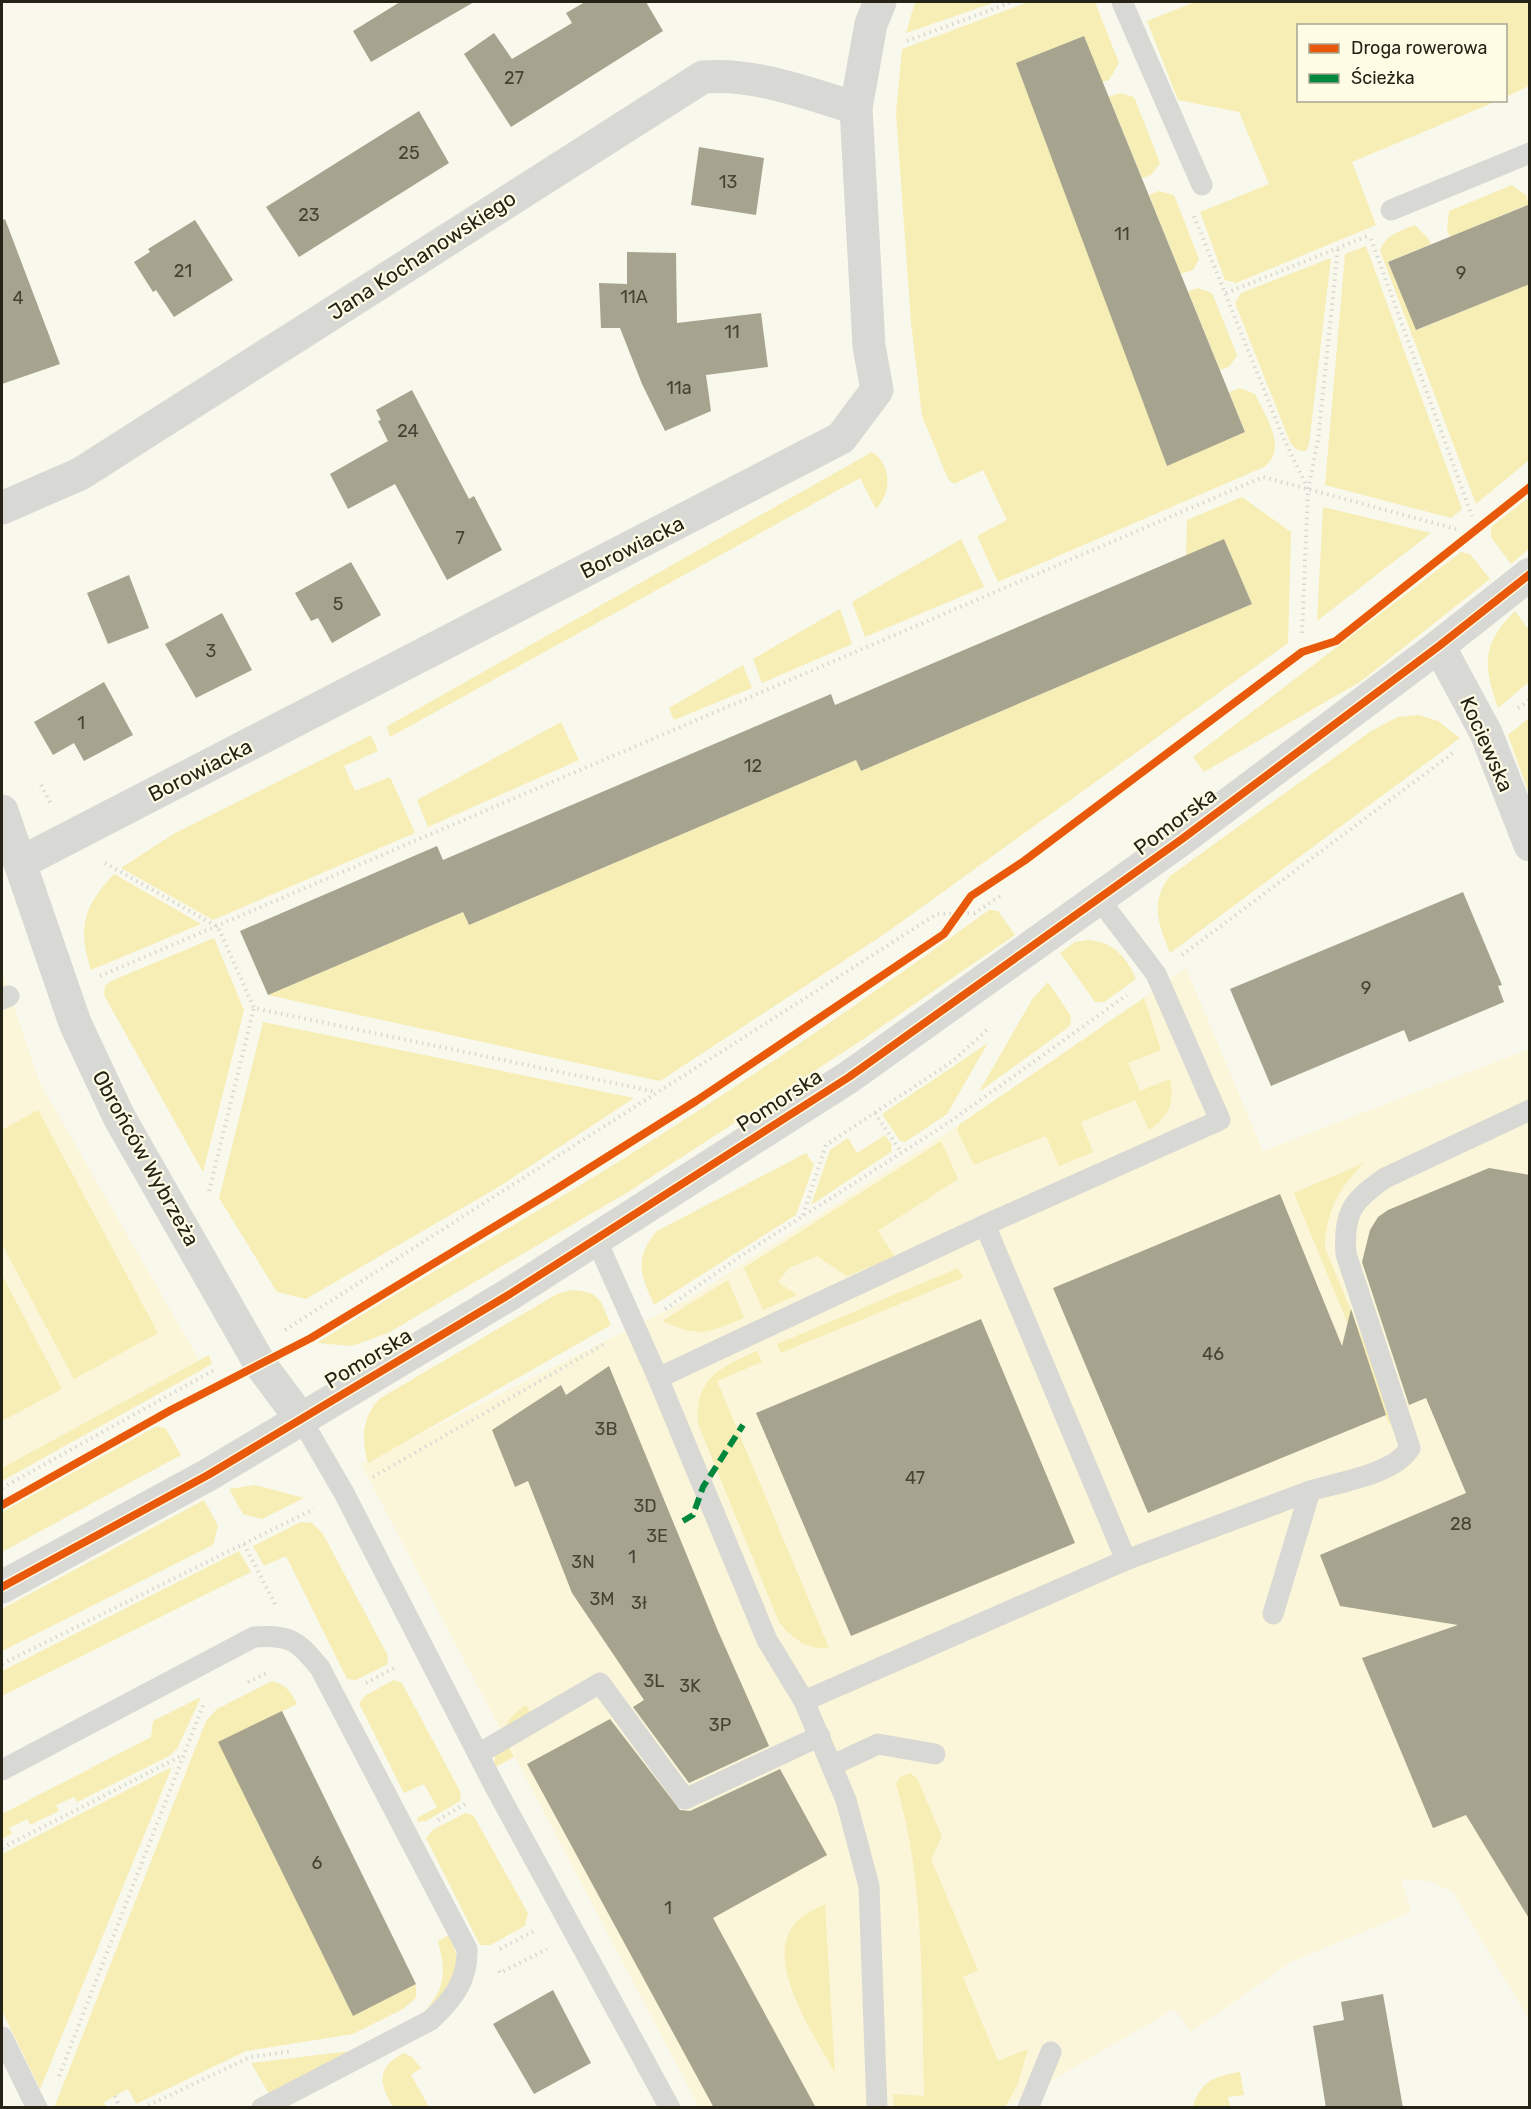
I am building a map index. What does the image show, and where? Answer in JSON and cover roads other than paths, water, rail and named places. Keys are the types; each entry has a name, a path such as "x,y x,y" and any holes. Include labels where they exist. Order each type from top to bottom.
{"street":[{"name":"Borowiacka","path":"20,863 841,438 878,390 869,346 856,108 871,24 880,2"},
{"name":"Jana Kochanowskiego","path":"2,508 80,474 704,77 730,75 755,79 856,108"},
{"name":"Pomorska","path":"2,1587 86,1543 301,1419 510,1294 849,1077 1099,899 1439,646 1530,573"},
{"name":"Kociewska","path":"1439,646 1486,733 1530,845"},
{"name":"Obrońców Wybrzeża","path":"2,811 75,1023 114,1106 252,1350 301,1419"}],"lane":[{"path":"1122,2 1202,185"},
{"path":"1391,210 1530,153"},
{"path":"658,1378 985,1225 1220,1120 1156,974 1099,899"},
{"path":"804,1701 1126,1560 1310,1491 1404,1460 1410,1448 1346,1254 1344,1231 1349,1211 1365,1192 1385,1178 1530,1110"},
{"path":"985,1225 1126,1560"},
{"path":"596,1239 658,1378 766,1640 804,1701 846,1800 868,1886 877,2108"},
{"path":"301,1419 350,1503 478,1754 670,2108"},
{"path":"1273,1614 1310,1491"},
{"path":"2,1770 254,1637 278,1635 300,1644 320,1668 467,1950 468,1966 462,1984 450,2002 431,2020 261,2108"},
{"path":"478,1754 600,1683 685,1799 820,1736"},
{"path":"833,1766 878,1744 935,1754"},
{"path":"2,2037 37,2108"},
{"path":"1028,2108 1051,2052"}]}
